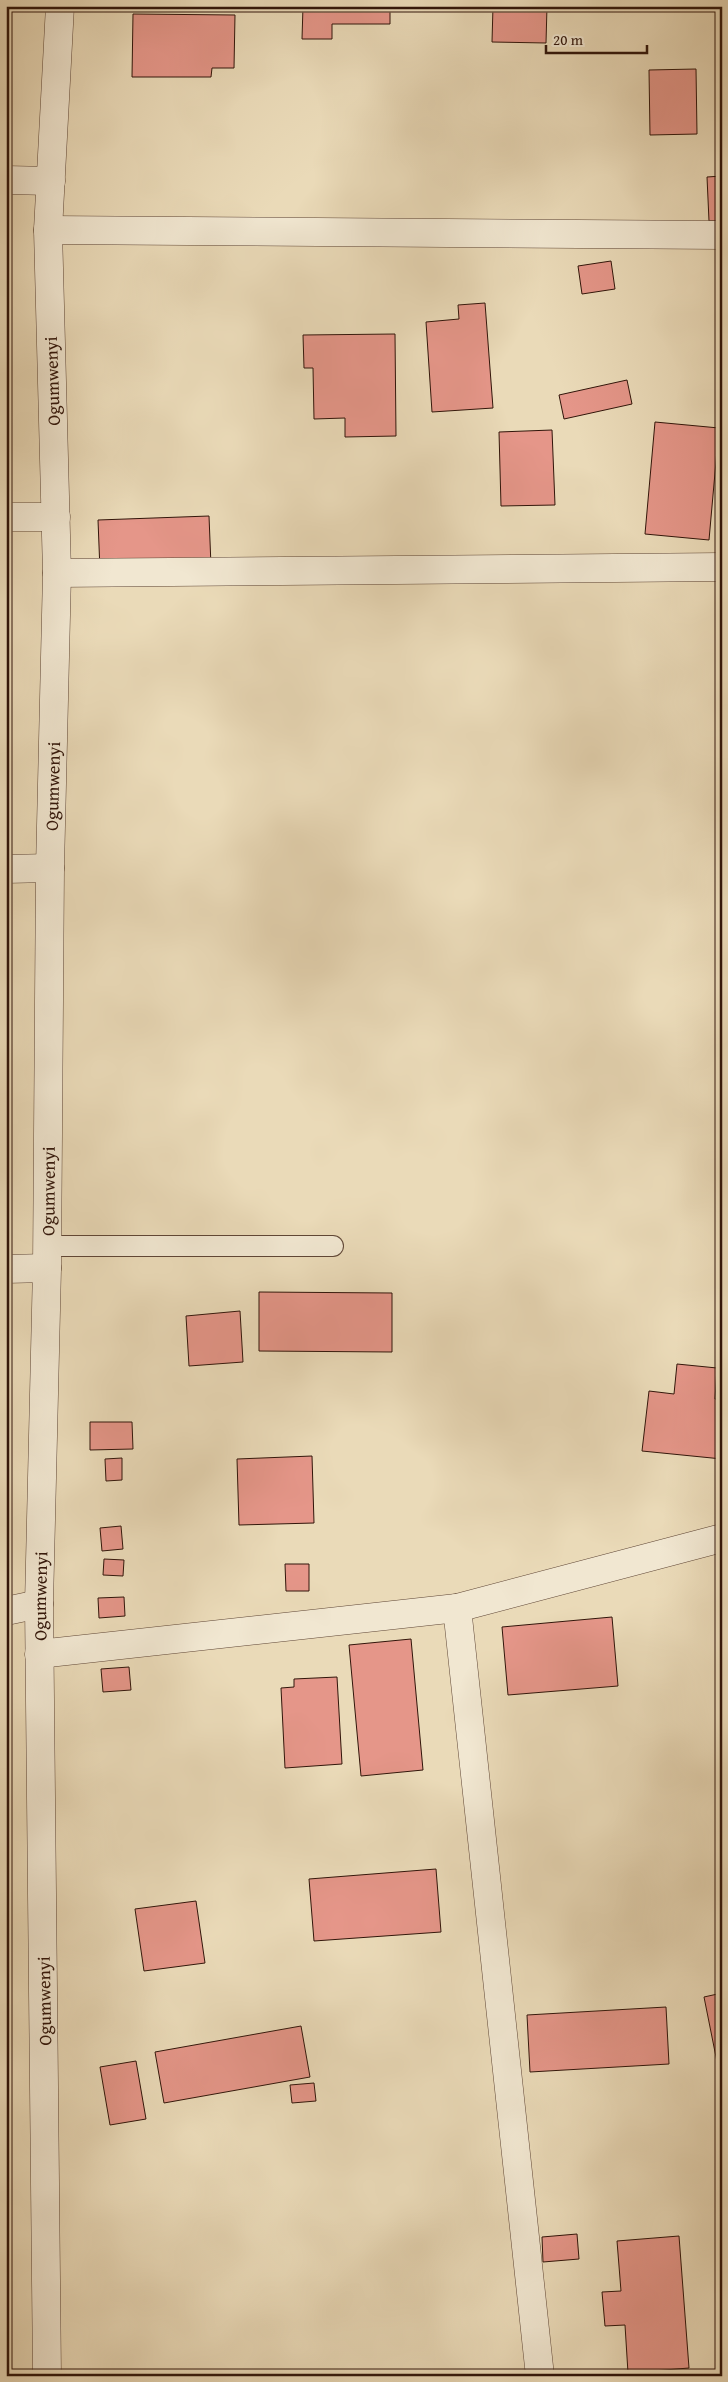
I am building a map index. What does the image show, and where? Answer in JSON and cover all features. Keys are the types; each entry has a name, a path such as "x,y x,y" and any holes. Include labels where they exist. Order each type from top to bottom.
{"street":[{"name":"Ogumwenyi","path":"46,2376 39,1604 47,1257 50,868 57,574 48,230 60,6"},
{"path":"6,180 51,182"},
{"path":"48,230 722,235"},
{"path":"6,517 56,517"},
{"path":"57,574 722,567"},
{"path":"6,869 50,868"},
{"path":"6,1269 47,1257"},
{"path":"39,1654 457,1608 722,1538"},
{"path":"6,1611 39,1604"},
{"path":"457,1608 540,2376"}],"lane":[{"path":"47,1257 332,1246"}],"building":[{"path":"303,6 390,6 390,24 332,24 332,39 302,39"},
{"path":"493,6 547,6 546,43 492,42"},
{"path":"133,14 235,15 234,68 212,68 211,77 132,77"},
{"path":"696,69 697,134 650,135 649,70"},
{"path":"722,176 722,221 709,221 707,177"},
{"path":"611,261 615,289 582,294 578,266"},
{"path":"485,303 493,408 432,412 426,322 459,319 458,305"},
{"path":"395,334 396,436 345,437 345,418 314,419 313,368 304,368 303,335"},
{"path":"627,380 632,404 564,419 559,395"},
{"path":"655,422 719,428 709,540 645,534"},
{"path":"552,430 555,505 501,506 499,432"},
{"path":"209,516 211,566 100,571 98,520"},
{"path":"259,1292 392,1293 392,1352 259,1351"},
{"path":"240,1311 243,1362 189,1366 186,1316"},
{"path":"677,1364 717,1368 715,1399 722,1399 722,1459 642,1451 649,1391 674,1394"},
{"path":"6,1404 9,1449 6,1449"},
{"path":"90,1422 132,1422 133,1449 90,1450"},
{"path":"312,1456 314,1523 239,1525 237,1459"},
{"path":"122,1458 122,1480 106,1481 105,1459"},
{"path":"121,1526 123,1549 102,1551 100,1528"},
{"path":"104,1559 124,1560 123,1576 103,1575"},
{"path":"285,1564 309,1564 309,1591 286,1591"},
{"path":"124,1597 125,1616 99,1618 98,1598"},
{"path":"612,1617 618,1686 508,1695 502,1627"},
{"path":"411,1639 423,1770 361,1776 349,1645"},
{"path":"129,1667 131,1690 103,1692 101,1669"},
{"path":"337,1677 342,1764 285,1768 281,1688 294,1687 294,1679"},
{"path":"436,1869 441,1932 314,1941 309,1879"},
{"path":"196,1901 205,1963 144,1971 135,1909"},
{"path":"722,1993 722,2077 720,2077 704,1997"},
{"path":"666,2007 669,2064 530,2072 527,2015"},
{"path":"301,2026 310,2077 164,2103 155,2052"},
{"path":"136,2061 146,2119 110,2125 100,2067"},
{"path":"314,2083 316,2101 292,2103 290,2085"},
{"path":"577,2234 579,2259 543,2262 542,2237"},
{"path":"679,2236 689,2368 628,2373 625,2325 605,2326 602,2292 621,2291 617,2241"}]}
